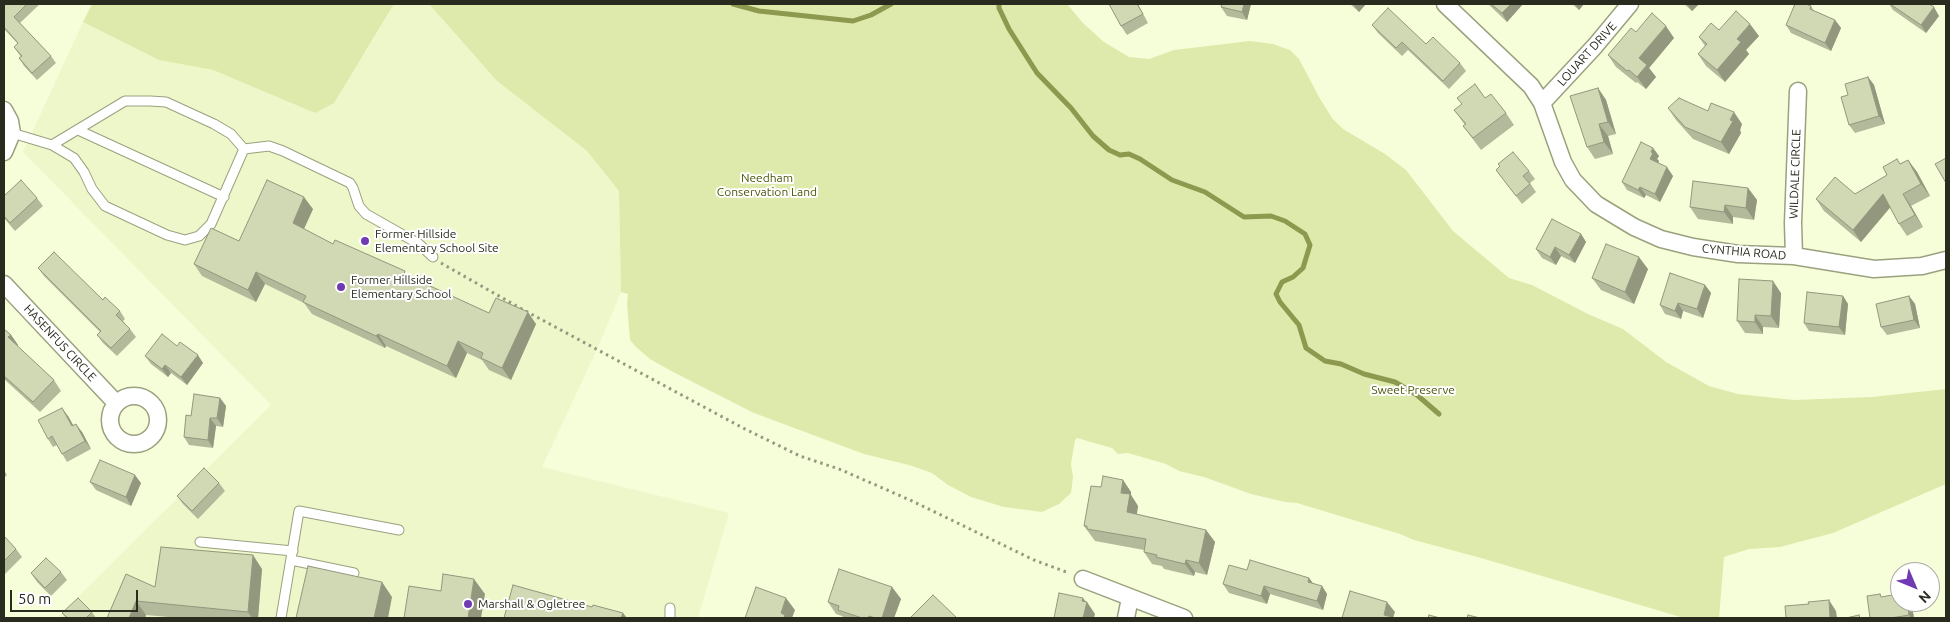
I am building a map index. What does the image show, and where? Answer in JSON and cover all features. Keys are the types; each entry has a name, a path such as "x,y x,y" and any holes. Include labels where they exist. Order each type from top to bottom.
{"street":[{"name":"CYNTHIA ROAD","path":"1445,4 1531,86 1542,103 1563,162 1572,180 1596,204 1634,227 1661,239 1693,247 1738,254 1794,256 1874,269 1922,266 1946,260"},
{"name":"LOUART DRIVE","path":"1542,103 1595,46 1630,4"},
{"name":"WILDALE CIRCLE","path":"1794,256 1793,223 1798,91"},
{"path":"4,110 10,121 12,133 4,152"},
{"name":"HASENFUS CIRCLE","path":"4,284 116,403"},
{"path":"1083,579 1184,618"},
{"path":"1126,618 1130,598"}],"lane":[{"path":"52,145 125,101 166,102 231,134 244,149"},
{"path":"78,130 224,197"},
{"path":"12,133 52,145 74,158 84,172 92,190 105,206 167,236 185,240 199,236 211,224 244,149"},
{"path":"244,149 269,146 350,183 354,188 359,206 366,214 419,244 433,257"},
{"path":"281,618 299,511 399,530"},
{"path":"200,542 292,555 354,573"},
{"path":"670,608 670,618"}],"path":[{"path":"433,257 520,308 743,428 800,456 839,469 910,500 1034,560 1083,579"}],"shaded area":[{"name":"Former Hillside Elementary School Site","path":"394,4 429,4 497,81 587,151 619,191 621,292 599,345 542,467 729,513 698,618 57,618 271,405 23,152 83,22 159,60 213,70 315,113 368,48"}],"green space":[{"path":"92,4 394,4 334,103 315,113 213,70 159,60 83,22"},
{"path":"429,4 1067,4 1083,23 1104,42 1129,57 1149,59 1174,50 1250,41 1273,44 1290,50 1299,59 1332,118 1343,129 1385,154 1406,170 1453,231 1509,278 1532,285 1588,314 1623,329 1666,362 1709,386 1738,394 1794,400 1872,397 1946,389 1946,484 1833,533 1780,547 1749,549 1724,557 1719,618 1684,618 1414,540 1297,503 1251,494 1204,477 1179,471 1166,464 1128,453 1118,454 1112,448 1077,438 1071,464 1073,477 1071,493 1059,504 1042,512 1004,507 971,497 948,485 932,473 909,465 864,454 754,413 673,372 650,359 636,347 630,340 628,294 621,292 619,191 587,151 497,81"}],"building":[{"path":"4,4 27,4 14,17 51,56 32,73 19,58 22,56 14,47 18,43 4,27"},
{"path":"1109,4 1137,4 1143,14 1121,26"},
{"path":"1222,4 1244,4 1242,12 1221,7"},
{"path":"1491,4 1511,4 1502,13"},
{"path":"1795,4 1811,6 1810,9 1835,20 1825,43 1786,25"},
{"path":"1890,4 1929,4 1934,7 1921,25"},
{"path":"1388,8 1426,44 1433,37 1460,63 1443,81 1402,42 1396,48 1372,25"},
{"path":"1736,11 1750,24 1737,39 1741,42 1717,70 1698,54 1707,44 1699,37 1711,23 1719,30"},
{"path":"1652,13 1666,26 1639,58 1647,65 1637,77 1608,55 1631,28 1636,32"},
{"path":"1868,77 1879,116 1849,125 1841,97 1848,95 1845,84"},
{"path":"1475,84 1485,98 1491,94 1506,113 1473,138 1463,126 1466,124 1454,110 1462,104 1457,98"},
{"path":"1598,88 1608,122 1599,124 1604,142 1587,147 1570,96"},
{"path":"1679,98 1708,111 1711,103 1734,112 1730,120 1733,121 1721,142 1685,127 1668,108"},
{"path":"1641,142 1653,148 1650,159 1667,167 1655,194 1640,187 1638,190 1622,182"},
{"path":"1513,152 1529,171 1523,176 1530,184 1516,196 1496,170 1500,166 1498,164"},
{"path":"1946,158 1946,183 1935,164"},
{"path":"1897,159 1900,164 1908,160 1921,184 1903,194 1915,215 1899,224 1883,194 1853,230 1816,199 1835,177 1855,194 1887,175 1883,167"},
{"path":"21,180 37,198 10,223 4,216 4,196"},
{"name":"Former Hillside Elementary School","path":"267,180 304,197 293,223 333,244 335,240 405,271 404,274 489,313 496,298 528,312 502,368 481,358 483,353 458,341 447,366 303,302 306,296 256,272 248,290 194,264 211,228 239,241"},
{"path":"1693,181 1748,188 1746,208 1725,205 1724,212 1690,207"},
{"path":"1552,219 1581,234 1569,255 1555,247 1550,257 1536,249"},
{"path":"1606,244 1639,257 1625,292 1592,278"},
{"path":"54,252 103,300 105,297 120,311 116,315 130,329 111,348 97,335 101,331 38,268"},
{"path":"1670,273 1705,285 1697,309 1678,303 1675,311 1660,305"},
{"path":"1739,279 1773,281 1771,316 1755,315 1755,322 1737,321"},
{"path":"1807,292 1843,296 1839,327 1804,323"},
{"path":"1909,296 1914,320 1881,327 1876,304"},
{"path":"4,329 11,335 8,337 54,380 33,402 4,376"},
{"path":"162,334 177,346 180,342 198,355 181,377 165,365 162,369 145,356"},
{"path":"194,394 220,398 217,418 210,418 208,440 184,437 186,415 191,416"},
{"path":"62,408 72,426 76,424 85,441 62,454 52,436 48,439 38,420"},
{"path":"100,460 135,475 126,497 90,482"},
{"path":"204,468 219,483 192,511 177,496"},
{"path":"1103,476 1123,480 1121,493 1130,494 1127,512 1206,530 1199,563 1186,560 1185,564 1144,552 1146,539 1087,529 1087,526 1084,526 1091,486 1101,487"},
{"path":"4,536 16,549 4,561"},
{"path":"161,547 253,555 248,612 136,601 129,618 107,618 126,574 155,587"},
{"path":"46,558 61,572 45,588 31,573"},
{"path":"1250,560 1309,578 1308,582 1322,586 1317,601 1264,586 1261,596 1223,584 1229,565 1247,570"},
{"path":"308,566 382,582 374,618 296,618"},
{"path":"839,569 892,587 882,618 869,616 868,618 862,618 838,610 839,606 828,602"},
{"path":"443,574 474,579 468,618 404,618 409,586 441,591"},
{"path":"513,585 592,607 593,605 623,613 621,618 504,618"},
{"path":"756,587 786,598 781,613 785,615 784,618 745,618"},
{"path":"1350,591 1387,602 1384,615 1396,618 1342,618"},
{"path":"1059,593 1083,598 1082,601 1087,602 1083,618 1054,618"},
{"path":"1880,594 1881,597 1890,595 1890,612 1909,612 1909,615 1891,618 1870,618 1867,596"},
{"path":"933,595 957,618 910,618"},
{"path":"78,598 92,612 86,618 68,618 62,613"},
{"path":"1829,600 1830,618 1786,618 1785,606"},
{"path":"1429,615 1440,618 1428,618"},
{"path":"1468,615 1480,618 1467,618"},
{"path":"1859,615 1860,618 1846,618"}],"waterway":[{"path":"733,4 759,11 853,21 871,15 891,4"},
{"path":"999,4 1009,29 1037,73 1071,108 1093,136 1109,150 1120,155 1129,154 1140,159 1172,180 1205,192 1244,217 1271,216 1285,221 1305,234 1310,245 1303,268 1293,277 1282,282 1276,294 1280,302 1299,325 1306,348 1325,361 1341,364 1364,374 1395,382 1417,395 1439,414"}],"place":[{"name":"Former Hillside Elementary School Site","path":"365,241"},
{"name":"Former Hillside Elementary School","path":"341,287"},
{"name":"Marshall & Ogletree","path":"468,604"}],"park label":[{"name":"Needham Conservation Land","path":"767,185"},
{"name":"Sweet Preserve","path":"1413,390"}]}
